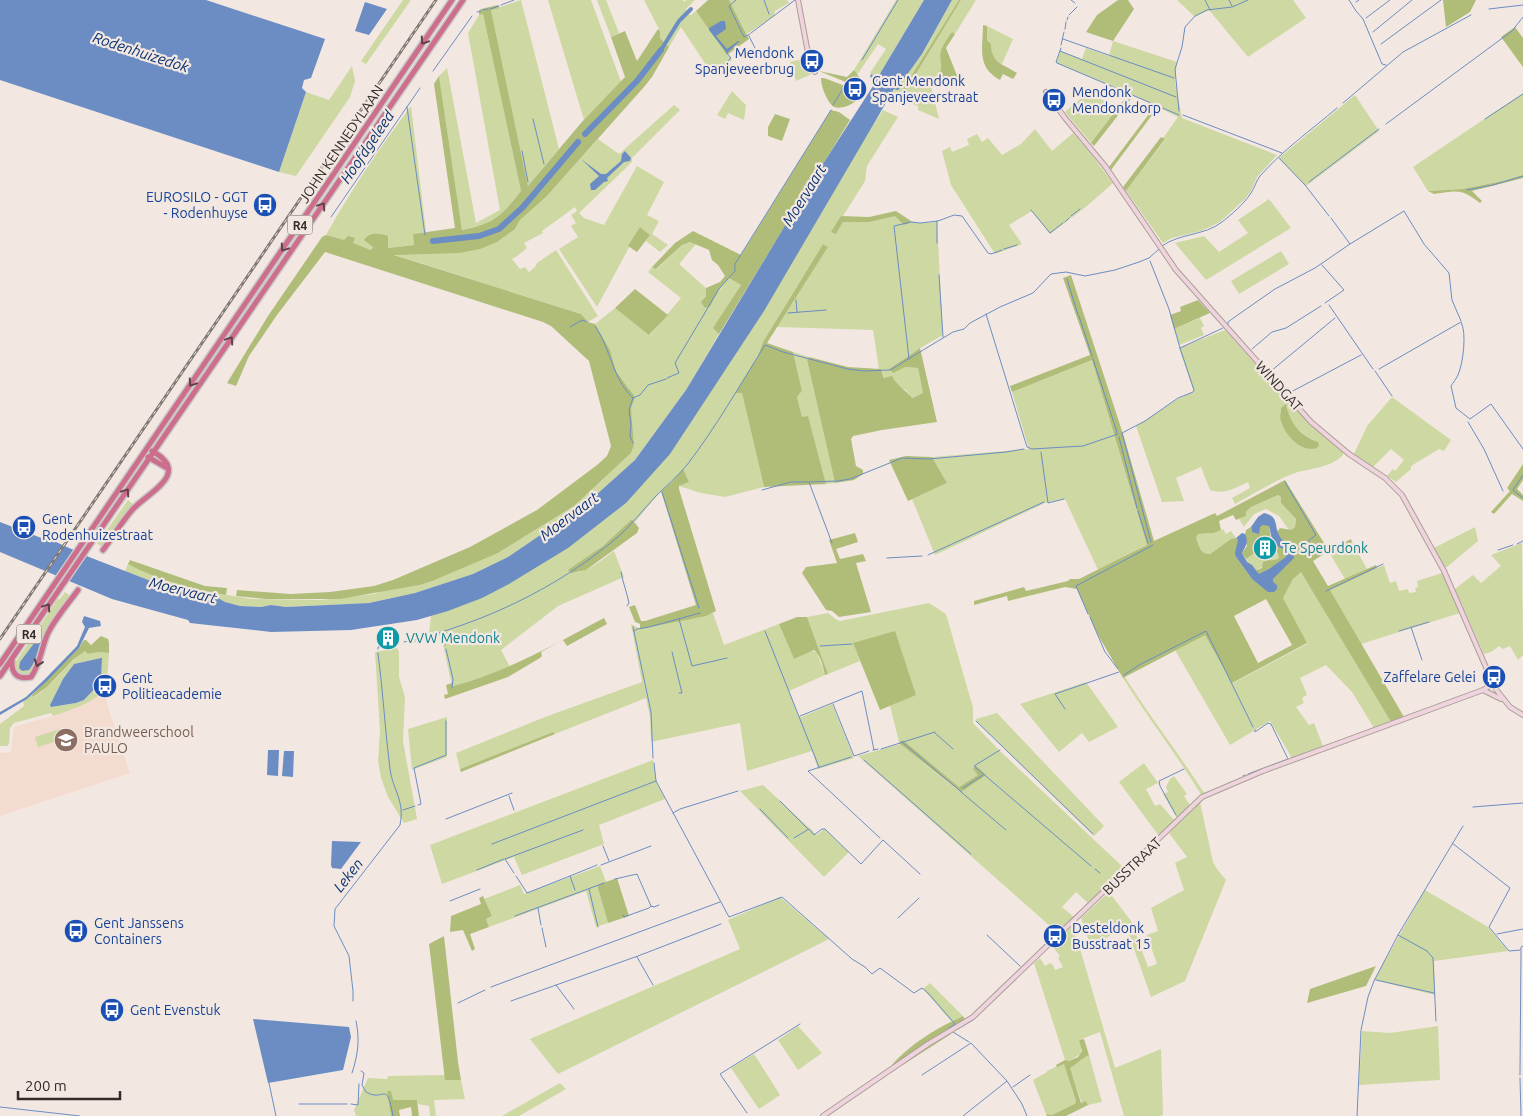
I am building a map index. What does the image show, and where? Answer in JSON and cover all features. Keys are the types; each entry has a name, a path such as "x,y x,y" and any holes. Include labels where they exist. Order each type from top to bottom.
{"highway":[{"name":"JOHN KENNEDYLAAN","path":"147,449 452,0"},
{"name":"JOHN KENNEDYLAAN","path":"152,455 463,0"},
{"name":"R4","path":"0,664 147,449"},
{"path":"147,449 152,455"},
{"path":"104,550 133,509 164,484 168,472 166,460 162,456 144,454"},
{"name":"R4","path":"0,676 152,455"},
{"path":"12,659 12,670 16,676 22,678 31,677 39,664 49,632 62,610 78,590"}],"street":[{"path":"798,0 808,53 815,72"},
{"name":"WINDGAT","path":"1046,92 1065,118 1106,166 1176,270 1311,422 1343,449 1385,478 1402,495 1444,571 1493,684 1503,700"},
{"name":"BUSSTRAAT","path":"823,1116 928,1044 973,1017 1202,797 1263,771 1483,690 1493,684"},
{"path":"1483,690 1503,700 1510,707 1523,714"}],"shaded area":[{"name":"Brandweerschool PAULO","path":"106,687 106,701 130,773 0,816 0,753 11,752 14,727 53,716 87,703"}],"green space":[{"path":"403,0 411,0 366,64 361,61"},
{"path":"521,0 559,149 528,186 491,10"},
{"path":"548,0 591,0 621,82 584,120"},
{"path":"597,0 606,0 619,33 611,37"},
{"path":"644,0 683,0 684,2 686,0 695,0 686,9 687,14 691,15 696,11 732,60 712,74 681,27 669,47 660,38 660,31"},
{"path":"708,0 729,0 749,39 727,55 696,11"},
{"path":"729,0 786,0 789,3 775,11 774,16 747,34"},
{"path":"896,0 924,0 878,77 870,73 886,49 878,44 857,75 854,70"},
{"path":"952,0 959,0 903,89 906,90 961,0 976,0 955,34 952,32 943,46 940,54 941,70 936,78 930,82 939,119 918,110 918,106 891,96 922,54"},
{"path":"959,0 961,0 906,90 903,89"},
{"path":"1118,0 1128,0 1134,9 1113,41 1086,32 1097,15"},
{"path":"1177,0 1293,0 1306,18 1248,57 1209,10 1195,17"},
{"path":"1443,0 1476,0 1470,12 1446,27"},
{"path":"498,5 499,8 491,10 528,186 581,123 625,77 611,37 625,31 637,61 658,29 660,31 660,38 669,47 644,87 546,197 520,220 515,229 497,242 480,249 459,253 394,255 581,314 588,322 595,324 610,350 616,371 635,397 631,408 634,445 631,453 574,506 498,553 432,581 340,599 265,599 236,596 237,590 291,594 330,592 374,586 393,580 470,547 537,510 607,456 611,446 589,361 551,326 325,252 277,315 249,356 236,386 227,383 268,316 322,237 326,235 344,240 348,236 355,238 353,243 371,250 373,247 364,240 371,234 388,236 388,248 414,245 413,234 455,228 434,84 439,76 462,230 482,225 496,218 521,191 483,14 479,15 481,9"},
{"path":"483,14 521,191 496,218 462,230 439,76 447,68 476,223 500,210 468,33 479,15"},
{"path":"983,25 987,26 987,40 991,44 993,55 1003,65 1017,73 1013,79 1003,74 1000,80 987,69 982,56"},
{"path":"987,26 1013,39 1002,64 992,54 991,44 987,40"},
{"path":"1515,27 1523,38 1523,67 1501,37"},
{"path":"952,32 955,34 946,48 960,83 949,85 948,80 942,80 930,85 930,82 936,78 941,70 941,50"},
{"path":"1113,41 1177,62 1175,82 1182,118 1277,155 1257,177 1245,199 1220,222 1201,231 1172,238 1163,243 1126,191 1165,140 1163,138 1178,117 1129,93 1056,63 1060,51 1082,59 1086,48 1109,56"},
{"path":"807,58 814,73 796,81 790,62"},
{"path":"352,66 355,81 350,97 296,176 279,172 306,92 329,100"},
{"path":"854,70 866,87 865,90 819,71 847,77"},
{"path":"821,78 864,93 850,105 834,107 825,94"},
{"path":"732,91 746,105 744,120 728,113 725,119 717,115"},
{"path":"1087,93 1118,107 1091,143 1065,112"},
{"path":"1129,93 1134,95 1094,146 1091,143"},
{"path":"1523,93 1523,175 1462,189 1428,191 1413,167"},
{"path":"1355,95 1379,131 1306,186 1279,158"},
{"path":"674,105 680,110 632,158 632,162 579,213 584,218 604,225 637,166 664,182 647,215 659,221 652,234 668,245 660,252 646,241 650,235 640,227 597,307 559,249 578,237 571,226 576,223 571,215 577,211 575,207 542,231 543,233 524,243 527,248 512,259 520,269 525,267 529,272 537,263 556,250 598,316 588,322 581,314 392,254 426,254 515,229 520,220 546,197 598,139 619,154"},
{"path":"411,106 426,232 413,234 414,245 388,248 388,239 372,245 372,250 326,235 366,169"},
{"path":"1155,106 1158,107 1111,170 1109,167"},
{"path":"831,110 839,112 850,120 719,334 713,328 741,285 729,278 719,289 710,306 705,308 701,302 706,296 706,288 720,282 725,276 718,265 712,260 709,250 690,242 682,245 656,269 652,267 675,243 693,231 741,255"},
{"path":"883,110 898,117 867,166 865,181 843,216 841,216 836,234 843,222 869,222 895,215 904,225 911,221 919,223 937,222 943,335 889,369 918,368 923,393 911,398 907,391 885,378 881,369 879,369 873,330 777,327 828,247 823,244 763,342 757,358 735,393 742,393 764,487 725,497 701,493 679,486 689,482 683,470 661,491 635,522 632,519 603,546 569,571 581,572 614,551 624,577 558,606 501,650 510,667 478,680 452,686 441,635 412,643 411,639 429,634 431,616 484,596 534,569 626,503"},
{"path":"775,114 790,119 782,141 768,136 768,127"},
{"path":"1035,129 1052,151 1073,133 1113,183 1087,206 1050,234 1032,211 1009,225 1022,244 995,254 951,185 942,151 950,147 952,152 969,145 967,139 977,134 982,142 988,138 1002,155 1021,144"},
{"path":"1161,137 1165,139 1126,191 1123,187"},
{"path":"1523,175 1523,178 1472,191 1482,201 1480,203 1463,193 1434,194 1428,191 1462,189"},
{"path":"1269,199 1291,228 1206,280 1175,243 1204,236 1219,252 1248,233 1238,220"},
{"path":"896,211 911,221 904,225 895,216 869,222 843,222 836,234 831,232 841,216 869,217"},
{"path":"640,227 650,235 637,252 628,246"},
{"path":"690,242 696,244 679,264 706,288 706,296 702,299 718,292 729,278 741,285 714,328 719,334 686,390 635,460 586,504 508,557 473,574 415,593 369,603 286,607 271,605 261,607 240,606 217,598 196,595 197,591 189,589 188,593 174,590 125,571 128,564 180,584 215,593 252,599 322,600 374,594 498,553 574,506 631,453 634,445 629,388 616,371 610,350 595,324 615,308 650,335 681,298 648,272 652,267 657,269 682,245"},
{"path":"823,244 828,247 767,343 793,352 802,391 797,397 802,417 808,416 826,484 764,487 742,393 735,393 757,358 763,342"},
{"path":"1281,251 1289,264 1239,294 1231,281"},
{"path":"1071,275 1124,437 1154,541 1215,513 1217,516 1285,480 1329,551 1351,539 1352,542 1329,555 1327,552 1313,561 1328,586 1376,565 1377,568 1330,590 1404,717 1391,722 1301,572 1293,579 1283,598 1307,643 1232,683 1205,635 1123,678 1098,635 1077,589 1065,587 1008,601 1007,596 974,605 974,601 1024,587 1026,591 1070,579 1079,579 1147,545 1092,360 1012,392 1010,386 1090,355 1063,278","holes":["1278,495 1281,497 1281,503 1296,519 1295,527 1291,530 1280,528 1271,540 1269,526 1263,524 1252,532 1251,527 1246,530 1247,546 1242,553 1246,559 1256,552 1259,540 1267,540 1273,550 1278,553 1279,558 1263,562 1262,568 1256,570 1268,591 1252,579 1236,557 1238,540 1236,538 1231,539 1210,554 1202,551 1196,538 1198,534 1214,533 1221,530 1219,521 1233,515 1236,520 1246,516 1246,512 1251,507","1266,599 1292,645 1258,663 1234,616"]},
{"path":"635,289 668,315 649,335 615,308"},
{"path":"1198,300 1210,313 1174,329 1170,315 1181,311 1180,307"},
{"path":"1200,318 1204,326 1201,328 1204,335 1179,345 1174,329"},
{"path":"1225,330 1311,424 1343,452 1343,455 1333,463 1287,476 1235,504 1232,498 1250,488 1248,482 1225,491 1210,490 1201,467 1176,478 1184,501 1162,502 1136,426 1181,397 1194,392 1179,348","holes":["1287,406 1288,412 1297,428 1318,442 1289,435 1280,416 1281,408"]},
{"path":"920,348 937,422 853,436 851,439 856,466 863,470 863,474 854,480 835,483 807,360 809,357 848,367 881,369 884,378 892,376 896,383 912,398 923,393 918,368 905,367 893,373 889,369"},
{"path":"793,352 809,357 807,360 835,483 826,484 808,417 802,417 797,397 802,391"},
{"path":"1092,360 1147,545 1098,570 1065,499 1045,503 935,555 912,499 947,483 932,457 1029,449 1012,392"},
{"path":"1392,397 1451,440 1444,451 1439,449 1411,466 1411,469 1396,482 1387,476 1393,469 1395,471 1404,460 1391,449 1373,467 1354,454 1367,426"},
{"path":"1286,404 1293,423 1306,436 1318,442 1317,448 1305,448 1294,442 1286,432 1280,416 1281,408"},
{"path":"906,456 932,457 947,483 908,501 889,460"},
{"path":"1523,464 1523,480 1517,489 1523,495 1523,501 1512,494 1494,514 1491,512 1510,491 1507,488"},
{"path":"683,469 689,482 679,486 679,489 716,611 706,616 640,629 640,624 635,622 629,607 635,605 641,621 645,621 696,605 661,491"},
{"path":"1278,495 1281,497 1281,503 1296,519 1295,527 1289,530 1279,516 1266,509 1254,514 1244,527 1239,519 1246,516 1246,512 1251,507"},
{"path":"128,500 134,505 128,510 106,543 101,546 97,544"},
{"path":"632,519 639,528 637,533 586,570 571,573 568,570 603,546"},
{"path":"1475,527 1478,541 1447,567 1443,567 1434,548"},
{"path":"1223,529 1226,534 1231,531 1236,538 1231,539 1210,554 1204,553 1196,538 1198,534 1214,533"},
{"path":"855,533 858,542 836,549 840,559 863,554 866,561 856,563 871,612 839,617 832,611 826,610 802,573 806,567 837,563 829,540"},
{"path":"1259,540 1267,540 1278,553 1279,558 1256,570 1246,559 1256,552"},
{"path":"1352,542 1367,569 1345,579 1330,554"},
{"path":"1522,543 1523,655 1518,660 1510,646 1503,649 1499,646 1491,652 1484,654 1455,589 1473,575 1481,583 1501,566 1491,555"},
{"path":"130,560 205,586 227,588 226,595 188,587 163,579 128,564"},
{"path":"1384,565 1390,583 1396,581 1399,591 1408,589 1409,593 1416,592 1415,588 1418,587 1417,581 1442,573 1460,613 1361,644 1330,590"},
{"path":"1301,571 1391,722 1374,728 1352,692 1326,665 1300,678 1307,695 1302,698 1304,703 1296,707 1309,725 1314,723 1323,746 1292,758 1270,721 1230,745 1175,650 1205,634 1233,683 1307,644 1283,598 1293,579"},
{"path":"65,592 70,596 50,624 34,668 25,676 17,673 14,667 15,663 58,599"},
{"path":"929,603 946,614 973,707 973,723 1001,752 1125,869 1089,904 1076,892 1062,907 1075,918 1059,934 858,756 900,744 960,792 979,775 959,787 903,740 899,742 890,706 915,694 853,643 860,661 828,674 807,617 828,613 840,621"},
{"path":"713,613 724,645 779,624 794,659 811,651 817,652 825,675 789,691 799,718 832,704 854,758 818,769 812,751 747,771 740,723 651,742 650,717 646,698 460,769 456,753 545,717 642,682 631,624 640,629"},
{"path":"797,617 807,617 828,674 825,675 820,658 814,650 794,659 779,624"},
{"path":"604,618 607,624 567,646 563,640 541,652 542,656 540,658 508,677 445,699 444,695 448,694 446,685 452,683 453,686 473,680 512,665"},
{"path":"895,631 916,695 880,710 853,643"},
{"path":"101,636 108,639 109,653 88,654 85,651 73,660 47,687 33,697 32,695 79,648 84,640 91,645"},
{"path":"397,648 399,652 399,677 405,697 403,741 417,819 404,823 388,797 381,778 378,761 380,731 375,652"},
{"path":"85,651 89,654 109,653 107,681 103,691 91,701 67,711 53,716 51,713 14,723 10,728 9,744 7,746 0,746 0,724 24,706 23,701 32,695 34,697 48,687","holes":["102,658 101,682 84,700 51,707 50,705 63,679 74,664"]},
{"path":"1125,677 1205,794 1202,796 1123,678"},
{"path":"1086,682 1118,727 1089,742 1082,733 1059,752 1020,704"},
{"path":"997,713 1104,826 1094,836 977,722 976,719"},
{"path":"447,717 447,757 412,770 408,729"},
{"path":"60,729 63,739 38,747 35,737"},
{"path":"553,732 555,734 461,772 460,769"},
{"path":"903,740 959,787 978,775 973,769 976,766 986,775 961,792 900,744 899,742"},
{"path":"653,760 656,782 665,799 599,825 604,844 522,875 514,857 442,884 430,845"},
{"path":"1144,763 1158,783 1146,789 1155,806 1160,804 1175,821 1159,836 1119,782"},
{"path":"1174,776 1187,794 1184,796 1190,805 1177,818 1163,794 1168,792 1166,787"},
{"path":"763,785 817,835 824,829 849,852 824,877 740,791"},
{"path":"1200,802 1213,862 1226,880 1185,981 1151,997 1126,926 1091,947 1081,918 1109,892 1131,921 1148,967 1157,964 1147,935 1158,931 1151,908 1184,890 1175,863 1187,857 1169,833"},
{"path":"600,866 606,882 597,885 608,923 596,927 586,891 489,927 486,919 492,916 484,899 520,885 524,894"},
{"path":"617,878 629,916 608,923 597,885"},
{"path":"1425,890 1488,927 1508,951 1434,961 1435,995 1374,980"},
{"path":"483,896 492,916 486,919 489,927 470,934 475,949 472,951 463,930 450,932 451,916 481,904 479,898"},
{"path":"780,897 829,939 558,1074 530,1039 740,949 728,920"},
{"path":"1072,926 1115,1068 1161,1049 1163,1115 1124,1116 1100,1032 1079,1040 1082,1048 1080,1054 1069,1061 1065,1060 1034,963 1040,958 1045,966 1050,963 1055,970 1063,967 1058,958 1060,956 1052,946"},
{"path":"444,936 461,1080 445,1080 429,944"},
{"path":"1376,966 1366,986 1307,1003 1310,989"},
{"path":"930,983 963,1016 951,1021 923,989"},
{"path":"963,1016 966,1021 948,1030 951,1034 901,1066 899,1063 892,1067 915,1044 944,1025"},
{"path":"798,1026 822,1053 798,1070 778,1040"},
{"path":"1438,1026 1440,1080 1359,1085 1362,1031 1390,1033"},
{"path":"1084,1039 1089,1055 1070,1068 1081,1103 1086,1101 1088,1105 1066,1116 1047,1116 1046,1114 1052,1115 1075,1104 1076,1101 1064,1064 1057,1067 1056,1065 1065,1060 1069,1061 1078,1057 1082,1051 1079,1040"},
{"path":"754,1054 780,1095 759,1109 731,1068"},
{"path":"1089,1055 1102,1102 1088,1105 1086,1101 1082,1103 1069,1067"},
{"path":"1064,1063 1076,1101 1075,1105 1052,1115 1046,1114 1033,1080"},
{"path":"445,1075 446,1080 461,1080 465,1099 434,1100 436,1116 430,1116 429,1106 418,1104 417,1100 392,1100 391,1091 387,1091 391,1116 356,1116 354,1110 368,1078 387,1079 388,1076"},
{"path":"560,1083 566,1089 519,1116 502,1116"},
{"path":"387,1091 391,1091 393,1100 417,1100 419,1116 412,1116 411,1107 399,1110 400,1116 391,1116"}],"water":[{"name":"Rodenhuizedok","path":"0,0 206,0 325,39 311,78 304,80 302,88 306,92 279,172 0,80"},
{"name":"Moervaart","path":"924,0 952,0 922,54 901,83 903,84 898,90 894,89 764,311 670,454 626,503 568,548 509,584 482,598 417,620 351,630 271,632 190,623 188,620 112,599 0,552 0,522 44,539 45,537 89,557 174,590 191,594 191,597 196,598 196,595 218,598 240,606 261,607 271,605 286,607 369,603 415,593 473,574 508,557 586,504 635,460 686,390 812,181 873,86 876,80 870,77 871,74 878,77"},
{"path":"365,2 387,9 369,35 355,31"},
{"path":"721,21 725,21 726,29 716,36 727,49 740,41 727,53 709,30 709,28"},
{"path":"625,151 631,158 630,161 624,162 607,178 608,181 595,190 591,190 590,184 599,176 581,159 601,174 606,174 621,161 622,154"},
{"path":"1264,513 1272,516 1279,535 1291,547 1294,553 1294,558 1273,579 1273,582 1277,585 1277,589 1274,592 1268,592 1252,579 1235,553 1238,540 1236,538 1242,533 1245,534 1247,542 1242,553 1247,562 1259,574 1286,557 1285,550 1273,544 1269,526 1263,525 1260,527 1259,534 1252,532 1251,527 1258,517"},
{"path":"84,616 100,621 101,626 89,628 79,648 47,681 27,699 0,715 0,712 26,697 77,646 85,627 82,622"},
{"path":"38,641 40,646 35,660 29,670 22,671 19,668 20,662 35,642"},
{"path":"102,658 101,682 84,700 51,707 50,705 63,679 74,664"},
{"path":"268,750 279,750 278,776 267,775"},
{"path":"284,751 294,751 293,777 282,776"},
{"path":"332,841 361,842 341,869 332,868 331,865"},
{"path":"253,1019 349,1027 351,1037 343,1070 268,1083"}],"waterway":[{"name":"Hoofdgeleed","path":"501,5 514,0"},
{"path":"736,0 729,6 744,37 750,34"},
{"path":"764,0 769,14"},
{"path":"751,33 795,0"},
{"path":"862,60 898,0"},
{"path":"1071,0 1075,3"},
{"path":"1205,0 1210,10"},
{"path":"1229,0 1232,6"},
{"path":"1179,111 1175,69 1182,47 1185,27 1195,16 1207,10 1232,7 1248,0"},
{"path":"1349,0 1363,19 1382,64 1386,65"},
{"path":"1366,18 1390,0"},
{"path":"1373,32 1412,0"},
{"path":"1381,44 1441,0"},
{"path":"1489,9 1523,5"},
{"name":"Hoofdgeleed","path":"490,9 499,6"},
{"path":"1069,15 1077,7"},
{"name":"Hoofdgeleed","path":"483,10 488,9"},
{"path":"661,50 679,21 691,9"},
{"name":"Hoofdgeleed","path":"477,12 481,11"},
{"path":"1343,103 1403,52 1471,15"},
{"name":"Hoofdgeleed","path":"433,71 472,16"},
{"path":"1386,124 1512,31 1523,17"},
{"path":"1065,29 1066,22"},
{"path":"1061,45 1064,32"},
{"path":"749,36 755,48"},
{"path":"1063,39 1174,78"},
{"path":"1061,48 1057,63 1179,115"},
{"path":"585,134 637,81 661,50"},
{"path":"1060,51 1176,97"},
{"path":"715,73 731,58 726,52"},
{"path":"833,105 844,87"},
{"name":"Hoofdgeleed","path":"331,217 420,88"},
{"path":"1485,119 1523,94"},
{"path":"407,107 425,235"},
{"path":"1162,246 1176,239 1208,230 1222,222 1245,201 1259,178 1269,167 1337,108"},
{"path":"667,378 679,373 675,363 719,289 735,271 735,264 831,110"},
{"path":"1183,115 1282,153"},
{"path":"533,119 544,164"},
{"path":"1309,182 1379,129"},
{"path":"433,241 479,236 499,229 523,207 578,142"},
{"path":"522,151 528,182"},
{"path":"1279,158 1305,185 1329,216"},
{"path":"1467,190 1523,176"},
{"path":"1071,216 1080,209"},
{"path":"1031,210 1050,233 1063,223"},
{"path":"1350,244 1404,211 1424,244 1449,273 1452,300 1461,321"},
{"path":"909,359 894,226 911,222 938,221 954,215 962,216 988,253 991,254 1002,250"},
{"path":"1065,222 1069,218"},
{"path":"1228,325 1228,322 1275,289 1315,268 1350,244 1331,218"},
{"path":"937,221 937,243"},
{"path":"1004,249 1017,245"},
{"path":"404,642 462,625 518,602 571,572 619,536 698,451 765,345 783,352 848,369 864,371 890,370 953,332 964,329 970,323 1000,307 1033,293 1051,274 1066,272 1085,276 1115,270 1149,258 1159,249"},
{"path":"1150,261 1169,309 1180,348"},
{"path":"1322,265 1344,290 1325,303"},
{"path":"939,275 943,337"},
{"path":"1067,279 1078,315"},
{"path":"796,300 797,312"},
{"path":"1329,305 1373,369"},
{"path":"1252,349 1272,332 1286,328 1321,306"},
{"path":"788,313 826,310"},
{"path":"986,314 1027,447 1032,449 1083,446 1118,434"},
{"path":"1079,316 1092,356"},
{"path":"1271,371 1335,318"},
{"path":"570,327 582,320 587,322"},
{"path":"1379,369 1461,322 1464,333 1463,356 1460,370 1451,386 1456,408 1470,419 1491,404 1523,449"},
{"path":"595,326 605,344 620,382 633,398 640,395 648,385 666,379"},
{"path":"1151,542 1122,433 1145,421 1178,398 1193,392 1194,390 1180,348 1223,328"},
{"path":"1289,393 1361,355"},
{"path":"1093,359 1116,433"},
{"path":"1375,371 1392,396"},
{"path":"633,398 629,410 630,436 633,443"},
{"path":"1468,422 1484,449 1503,491"},
{"path":"1119,437 1137,508"},
{"path":"832,543 809,482 850,479 902,458 929,459 1024,449"},
{"path":"1041,452 1048,503 1064,499"},
{"path":"1523,475 1513,490 1523,498"},
{"path":"762,490 791,482 808,482"},
{"path":"1285,482 1316,535 1299,548"},
{"path":"662,492 699,608"},
{"path":"928,555 1044,502"},
{"path":"1138,511 1148,543"},
{"path":"1517,544 1523,541"},
{"path":"1088,614 1076,586 1153,545"},
{"path":"1498,550 1513,545"},
{"path":"887,558 922,556"},
{"path":"1326,591 1383,564"},
{"path":"621,572 629,603 627,606"},
{"path":"634,631 700,613"},
{"path":"1090,617 1105,652 1118,669"},
{"path":"679,619 692,666 727,658"},
{"path":"1399,631 1429,622"},
{"path":"633,627 651,712 653,758"},
{"path":"1411,627 1422,660"},
{"path":"765,631 819,767"},
{"path":"1124,675 1141,664 1206,631 1253,727"},
{"name":"Leken","path":"442,633 445,645"},
{"path":"378,649 378,647 399,643"},
{"path":"820,646 852,644"},
{"name":"Leken","path":"446,649 453,679 452,688"},
{"path":"672,652 682,693 679,693"},
{"name":"Leken","path":"353,1001 349,956 334,926 335,909 400,825 401,816 400,802 391,777 378,653"},
{"path":"1065,709 1055,694 1119,672"},
{"path":"800,716 862,691 874,750"},
{"path":"833,704 854,756 869,751"},
{"name":"Leken","path":"418,805 421,804 414,768 446,755 446,721"},
{"path":"976,721 1093,834"},
{"path":"1248,774 1288,759 1271,724 1268,723 1255,732 1255,730"},
{"path":"881,749 935,732"},
{"path":"935,733 953,749"},
{"path":"902,742 1006,830"},
{"path":"873,750 878,749"},
{"path":"1000,750 974,766 1091,866"},
{"path":"851,757 808,771 880,838"},
{"path":"864,760 971,854"},
{"path":"654,763 656,781 729,917 782,897 852,959 872,974 880,968 914,993 922,988 955,1024 949,1028"},
{"path":"1176,815 1159,781 1184,769"},
{"path":"963,788 983,775"},
{"path":"492,844 656,781"},
{"path":"673,813 680,809 738,791"},
{"path":"446,819 512,793"},
{"path":"509,796 514,810"},
{"path":"780,801 808,829"},
{"path":"1473,807 1523,803"},
{"name":"Leken","path":"403,810 415,806"},
{"path":"760,809 788,838"},
{"path":"1357,1116 1361,1030 1368,997 1374,981 1398,935 1463,826"},
{"path":"794,838 809,829 814,835 825,829 861,864 883,840 920,874"},
{"path":"514,873 505,859 583,830"},
{"path":"1452,843 1510,888 1489,927 1509,951 1521,950 1523,946"},
{"path":"603,846 609,861"},
{"path":"601,865 651,846"},
{"path":"477,870 504,859"},
{"path":"570,876 597,865"},
{"path":"1095,869 1100,873"},
{"path":"615,879 637,874 651,906"},
{"path":"516,876 527,893 570,876 575,890"},
{"path":"515,916 604,883"},
{"path":"450,901 480,889"},
{"path":"589,889 598,927"},
{"path":"898,918 919,898"},
{"path":"491,987 720,902"},
{"path":"623,915 624,917 651,906 659,905"},
{"path":"538,908 541,925"},
{"path":"511,1001 721,924"},
{"path":"542,928 546,947"},
{"path":"1497,934 1523,929"},
{"path":"987,935 1020,966"},
{"path":"1398,935 1427,951 1433,958 1436,1021"},
{"path":"1520,1075 1521,951"},
{"path":"637,957 653,985"},
{"path":"1376,980 1434,993"},
{"path":"556,985 574,1009"},
{"path":"458,1003 485,990"},
{"path":"956,1030 973,1020"},
{"name":"Leken","path":"352,1073 358,1047 356,1021"},
{"path":"747,1113 720,1074 800,1024"},
{"path":"953,1032 969,1042"},
{"path":"922,1075 971,1043 1007,1081"},
{"path":"361,1071 364,1073 362,1085 366,1092 372,1095 386,1095 391,1105 393,1116"},
{"path":"1013,1087 1030,1075"},
{"path":"1520,1078 1521,1116"},
{"path":"963,1116 1007,1081 1022,1104 1027,1116"},
{"path":"269,1083 276,1116"},
{"path":"351,1104 358,1105 359,1084"},
{"path":"299,1104 347,1104"},
{"path":"0,1107 80,1116"}],"railway":[{"path":"0,639 436,0"}],"place":[{"name":"Mendonk Spanjeveerbrug","path":"812,61"},
{"name":"Gent Mendonk Spanjeveerstraat","path":"855,89"},
{"name":"Mendonk Mendonkdorp","path":"1054,100"},
{"name":"EUROSILO - GGT - Rodenhuyse","path":"265,205"},
{"name":"Gent Rodenhuizestraat","path":"24,527"},
{"name":"Te Speurdonk","path":"1265,548"},
{"name":"VVW Mendonk","path":"388,638"},
{"name":"Zaffelare Gelei","path":"1494,677"},
{"name":"Gent Politieacademie","path":"105,686"},
{"name":"Brandweerschool PAULO","path":"66,740"},
{"name":"Gent Janssens Containers","path":"76,931"},
{"name":"Desteldonk Busstraat 15","path":"1055,936"},
{"name":"Gent Evenstuk","path":"112,1010"}]}
